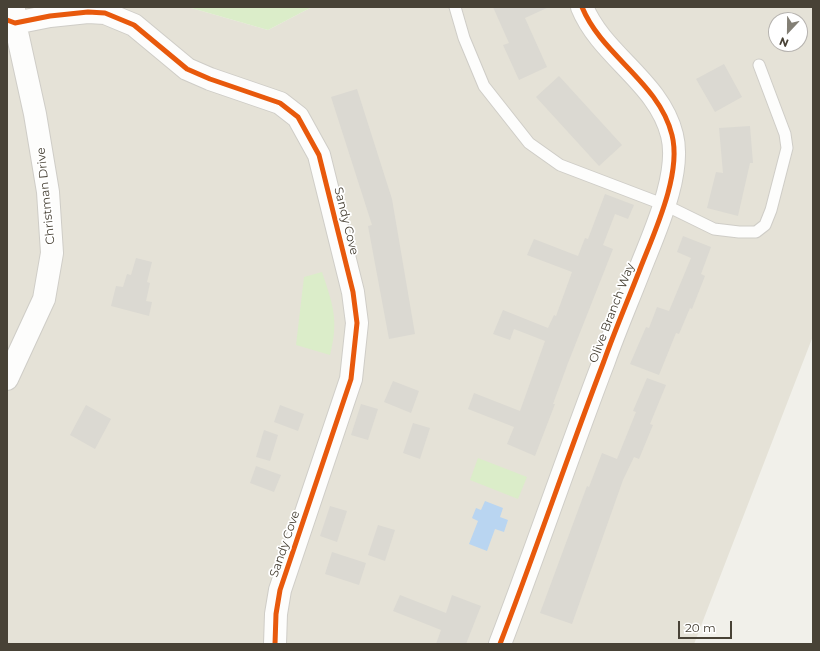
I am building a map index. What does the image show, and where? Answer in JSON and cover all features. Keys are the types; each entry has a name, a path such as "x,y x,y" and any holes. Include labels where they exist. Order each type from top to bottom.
{"street":[{"name":"Olive Branch Way","path":"500,644 604,361 665,205 674,158 673,136 665,113 645,86 599,36 582,7"},
{"name":"Sandy Cove","path":"12,17 50,16 88,12 104,13 134,25 187,69 210,79 280,103 298,117 309,132 319,154 353,292 357,323 355,352 352,379 280,590 276,614 275,644"},
{"name":"Christman Drive","path":"7,379 44,299 52,253 48,192 37,122 12,17"}],"lane":[{"path":"455,7 464,38 484,86 529,143 560,165 665,205 714,229 739,232 756,232 765,225 771,210 786,148 785,134 759,65"}],"shaded area":[{"path":"7,7 188,7 268,30 312,7 813,7 813,336 694,644 7,644"}],"green space":[{"path":"188,7 312,7 268,30"},
{"path":"322,272 334,313 333,343 330,355 296,345 304,277"},
{"path":"478,458 527,477 518,499 470,480"}],"water":[{"path":"485,501 503,508 500,517 508,520 504,532 495,529 487,551 469,544 478,521 472,518 476,508 481,510"}],"building":[{"path":"493,7 549,7 525,18 547,67 519,80 503,45 509,43"},
{"path":"724,64 742,97 715,112 696,79"},
{"path":"559,76 622,145 599,166 536,97"},
{"path":"357,89 392,199 415,334 389,339 368,226 372,225 331,97"},
{"path":"750,126 753,163 750,163 738,216 707,208 716,172 723,173 719,128"},
{"path":"605,194 634,205 628,219 615,214 603,245 613,249 568,363 553,404 555,404 535,456 507,444 514,427 468,409 474,393 520,411 545,341 514,329 510,340 493,334 503,310 548,328 554,315 556,316 572,272 527,255 534,239 578,256 585,238 588,239"},
{"path":"683,236 711,247 701,274 705,276 692,309 690,308 679,334 676,333 659,375 630,364 646,327 649,328 657,307 669,311 691,258 677,252"},
{"path":"136,258 152,262 147,282 150,283 146,301 152,302 149,316 111,306 116,286 123,287 127,274 131,275"},
{"path":"647,378 666,385 650,424 653,425 639,459 634,457 623,480 572,624 540,613 587,486 589,487 602,453 617,459 636,412 633,411"},
{"path":"393,381 419,391 411,413 384,402"},
{"path":"361,404 378,409 368,440 351,435"},
{"path":"86,405 111,419 95,449 70,435"},
{"path":"280,405 304,414 298,431 274,422"},
{"path":"413,423 430,428 420,459 403,453"},
{"path":"264,430 278,435 270,461 256,457"},
{"path":"256,466 281,475 274,492 250,483"},
{"path":"330,506 347,511 337,542 320,536"},
{"path":"378,525 395,530 385,561 368,555"},
{"path":"332,552 366,563 359,585 325,574"},
{"path":"400,595 446,613 452,595 481,606 466,644 436,644 441,630 393,611"}],"cycle path":[{"path":"500,644 608,349 659,221 670,185 673,167 674,150 672,135 665,116 643,84 603,40 591,24 582,7"},
{"path":"7,20 15,23 50,16 88,12 105,13 134,25 187,69 210,79 280,103 298,117 319,155 353,292 357,323 351,379 280,590 276,614 275,644"}]}
